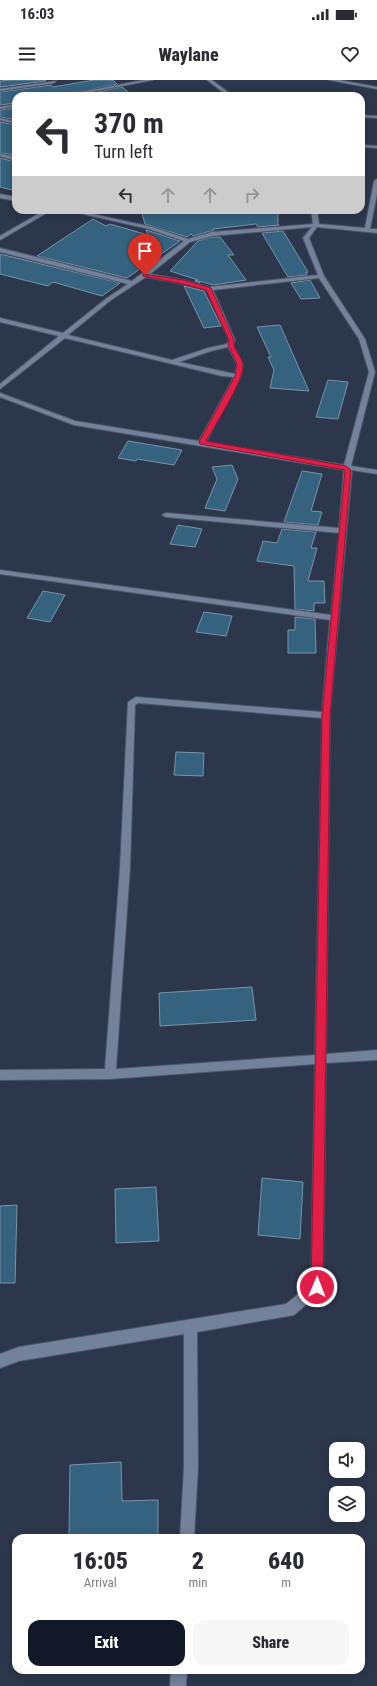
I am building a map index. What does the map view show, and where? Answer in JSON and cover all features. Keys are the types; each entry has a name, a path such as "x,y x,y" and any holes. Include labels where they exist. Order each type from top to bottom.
{"street":[{"path":"85,92 151,80"},
{"path":"209,80 226,92"},
{"path":"331,80 377,88"},
{"path":"343,82 366,80"},
{"path":"0,90 53,81 59,86"},
{"path":"0,108 12,106"},
{"path":"365,116 377,117"},
{"path":"0,119 12,122"},
{"path":"365,146 377,147"},
{"path":"0,154 12,158"},
{"path":"367,230 377,182"},
{"path":"0,196 12,198"},
{"path":"0,238 42,214"},
{"path":"95,214 150,228 188,241"},
{"path":"0,1361 19,1354 289,1310 317,1287 326,715 348,470 346,468 372,372 362,339 321,276 306,238 316,225 315,214"},
{"path":"0,387 109,300 145,275 188,241 212,234 316,225 377,231"},
{"path":"0,250 133,283"},
{"path":"145,275 184,282 209,289 321,276"},
{"path":"202,442 238,376 240,364 230,345 232,340 209,289"},
{"path":"0,320 172,362 238,376"},
{"path":"172,362 210,349 230,345"},
{"path":"0,395 74,423 202,442 346,468 377,472"},
{"path":"166,515 342,531"},
{"path":"0,572 335,618"},
{"path":"110,1074 124,868 131,704 136,700 326,715"},
{"path":"0,1075 110,1074 377,1055"},
{"path":"187,1534 191,1468 190,1326"},
{"path":"178,1686 179,1674"}],"building":[{"path":"94,80 113,80 117,84 78,92 12,92 12,104 0,105 0,92 51,85 53,87"},
{"path":"0,81 46,81 0,87"},
{"path":"122,87 128,92 98,92"},
{"path":"12,108 12,119 0,117 0,110"},
{"path":"0,122 12,124 12,154 0,153"},
{"path":"0,158 12,161 12,190 0,187"},
{"path":"142,214 278,214 277,222 279,225 258,227 256,224 213,229 214,230 193,236 191,234 187,237 145,224"},
{"path":"93,219 106,226 110,224 148,235 146,230 180,241 127,278 37,256"},
{"path":"283,231 308,272 306,273 307,275 288,277 262,233"},
{"path":"212,237 220,237 234,255 228,255 246,280 213,285 199,281 200,283 195,281 198,280 170,271 198,241"},
{"path":"0,254 120,283 102,296 53,282 48,286 0,274"},
{"path":"310,280 320,298 301,299 291,283"},
{"path":"184,286 204,291 221,326 204,328"},
{"path":"280,325 309,391 270,388 274,370 268,357 271,357 257,327"},
{"path":"328,380 348,382 338,419 316,417"},
{"path":"128,441 182,450 174,465 137,459 136,461 118,458"},
{"path":"232,465 238,479 225,511 205,508 217,479 212,467"},
{"path":"302,471 322,474 311,511 322,512 318,525 284,522"},
{"path":"178,525 202,529 195,547 170,544"},
{"path":"282,529 316,532 311,548 317,548 308,581 324,581 325,603 314,603 314,611 295,609 294,566 257,561 263,541 277,543"},
{"path":"43,591 65,595 50,622 27,618"},
{"path":"204,612 232,616 226,636 196,632"},
{"path":"295,617 315,619 316,653 288,653 288,630 295,630"},
{"path":"176,752 204,753 203,776 174,775"},
{"path":"252,987 256,1020 160,1026 159,993"},
{"path":"262,1178 303,1182 300,1239 258,1235"},
{"path":"156,1187 159,1241 116,1243 115,1189"},
{"path":"17,1205 15,1283 0,1283 0,1206"},
{"path":"121,1462 122,1501 158,1500 158,1534 69,1534 70,1465"}],"route":[{"path":"145,275 184,282 209,289 232,340 230,345 240,364 238,376 202,442 346,468 348,470 326,715 317,1287"}]}
